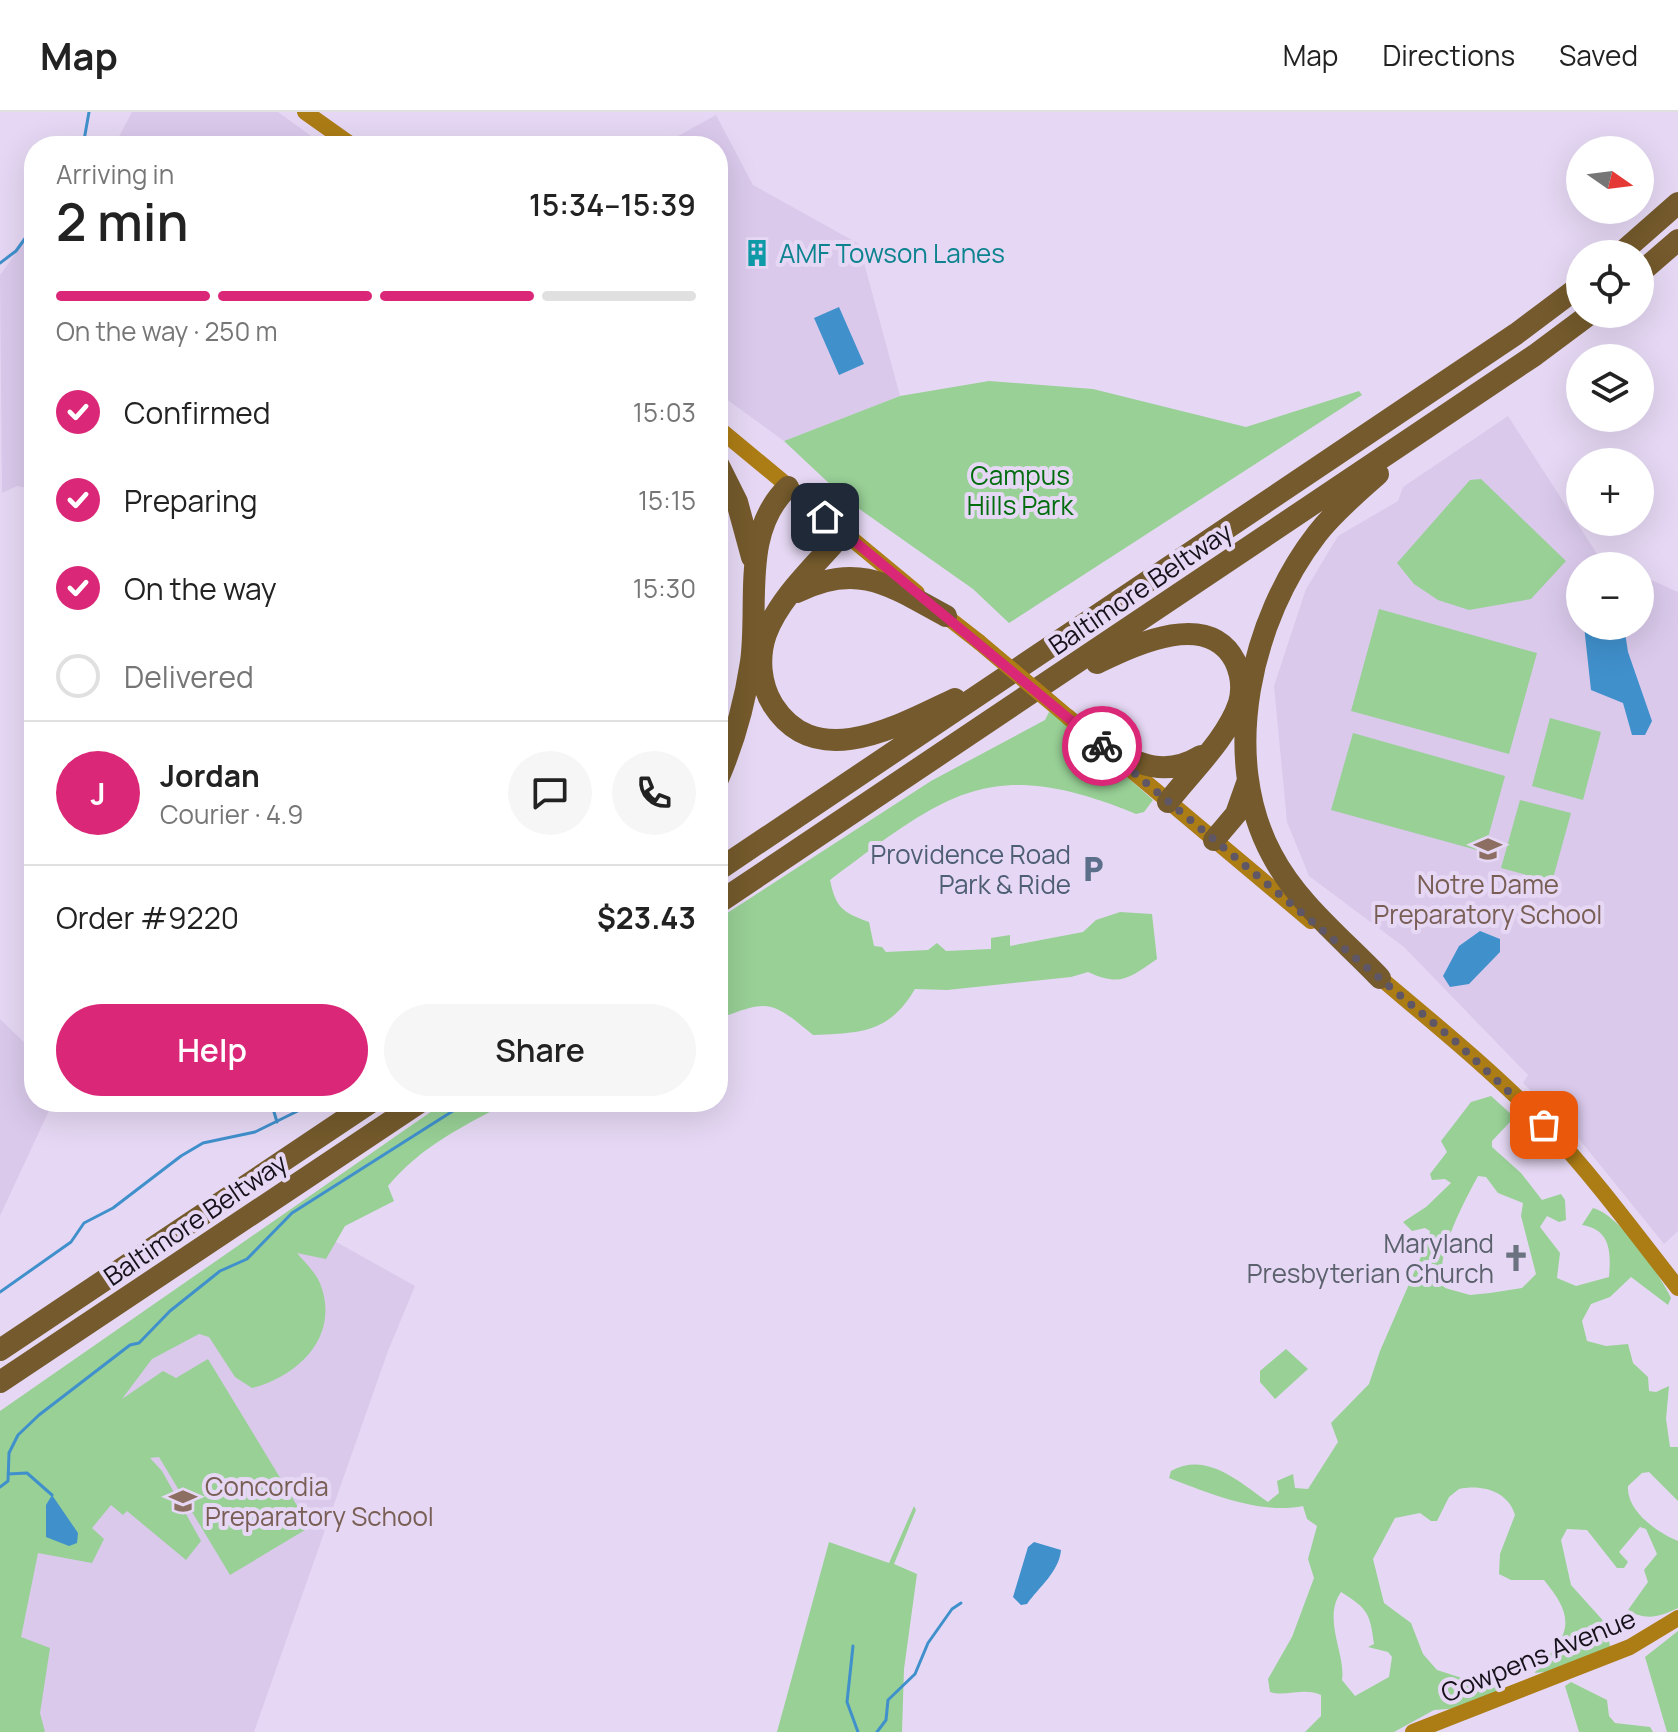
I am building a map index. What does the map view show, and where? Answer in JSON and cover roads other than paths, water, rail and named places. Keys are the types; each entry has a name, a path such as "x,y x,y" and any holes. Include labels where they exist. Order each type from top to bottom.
{"highway":[{"path":"1636,240 1678,203"},
{"path":"1654,261 1678,240"},
{"name":"Baltimore Beltway","path":"728,863 1516,334 1566,296"},
{"name":"Baltimore Beltway","path":"728,896 1028,697 1570,328"},
{"path":"1380,978 1286,878 1261,831 1247,783 1246,739 1253,683 1268,626 1288,579 1336,512 1456,407"},
{"path":"728,484 737,502 754,569"},
{"path":"728,746 746,688 753,640 754,569 765,522 778,496 788,487"},
{"path":"844,532 792,594 767,633 761,663 764,685 785,719 819,738 849,741 882,732 1028,663"},
{"path":"792,594 819,581 854,576 889,584 946,616"},
{"path":"1028,697 1142,643 1184,634 1218,642 1233,658 1241,692 1224,732 1168,802"},
{"path":"1100,744 1153,769 1177,768 1206,753"},
{"path":"1214,840 1236,814 1247,783"},
{"name":"Baltimore Beltway","path":"0,1350 356,1112"},
{"name":"Baltimore Beltway","path":"0,1382 405,1112"},
{"path":"0,1338 69,1304"},
{"path":"0,1390 32,1361"}],"street":[{"path":"305,112 339,136"},
{"path":"728,436 979,642 1467,1052 1544,1125 1602,1190 1678,1288"},
{"name":"Cowpens Avenue","path":"1413,1732 1630,1647 1678,1618"}],"water":[{"path":"839,307 864,364 839,375 814,318"},
{"path":"1586,640 1626,640 1652,721 1645,735 1632,735 1623,703 1591,690"},
{"path":"1480,931 1500,939 1500,952 1469,984 1450,987 1443,976 1459,946"},
{"path":"52,1495 78,1533 77,1543 69,1546 46,1537 46,1505"},
{"path":"1034,1542 1061,1550 1057,1565 1048,1579 1027,1604 1021,1605 1013,1597 1028,1547"}],"waterway":[{"path":"85,136 89,112"},
{"path":"0,263 16,251 24,240"},
{"path":"274,1112 277,1122"},
{"path":"0,1292 71,1242 84,1223 113,1208 181,1156 203,1143 255,1132 296,1112"},
{"path":"0,1487 8,1481 9,1453 18,1435 39,1415 130,1345 139,1343 170,1311 220,1271 247,1259 292,1213 451,1112"},
{"path":"8,1474 27,1473 52,1495"},
{"path":"877,1732 886,1720 888,1700 915,1674 928,1643 952,1609 961,1603"},
{"path":"853,1646 847,1702 858,1732"}],"place":[{"name":"AMF Towson Lanes","path":"757,253"},
{"name":"Notre Dame Preparatory School","path":"1488,849"},
{"name":"Providence Road Park & Ride","path":"1093,869"},
{"name":"Maryland Presbyterian Church","path":"1516,1258"},
{"name":"Concordia Preparatory School","path":"183,1501"}],"park label":[{"name":"Campus Hills Park","path":"1020,490"}]}
